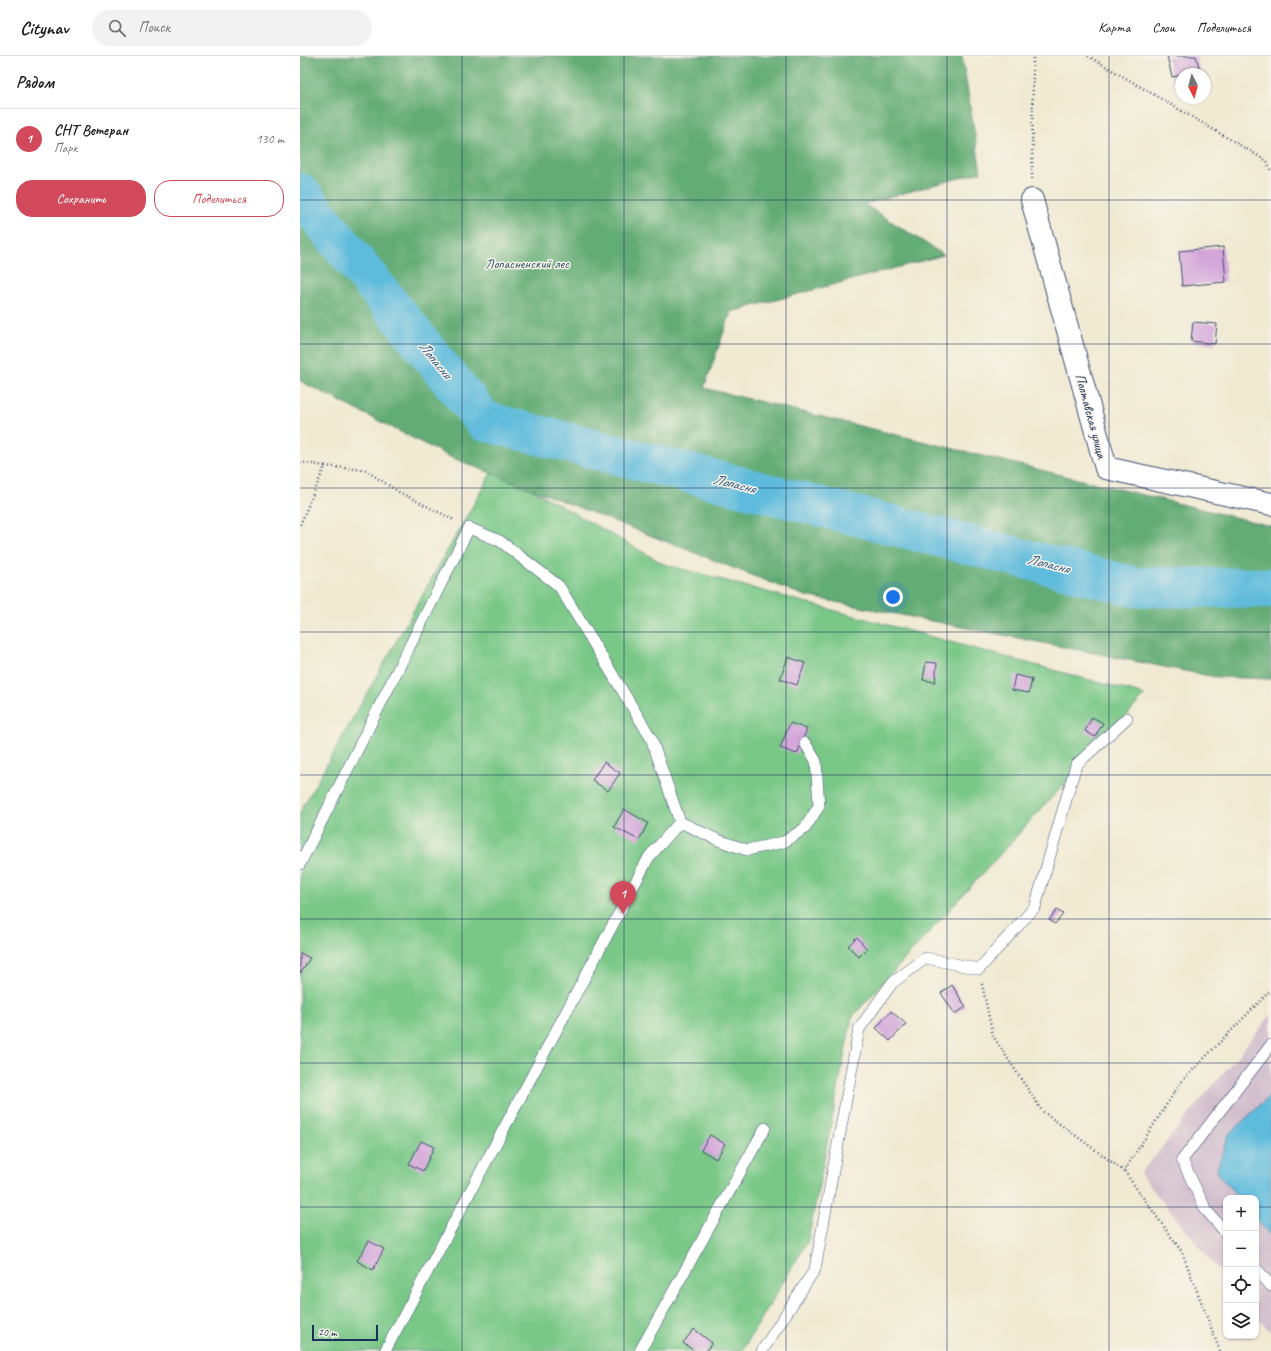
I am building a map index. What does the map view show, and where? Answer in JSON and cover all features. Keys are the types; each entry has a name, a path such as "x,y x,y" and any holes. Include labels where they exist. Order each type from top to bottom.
{"street":[{"name":"Полтавская улица","path":"1032,200 1106,468 1271,504"}],"lane":[{"path":"300,864 469,528 500,541 559,586 651,738 680,822 718,840 747,850 784,842 805,828 819,806 816,760 805,743"},
{"path":"762,1351 814,1269 859,1029 892,982 926,958 979,969 1035,907 1076,765 1127,718"},
{"path":"385,1351 649,857 680,822"},
{"path":"1224,1231 1206,1210 1182,1160 1271,1045"},
{"path":"640,1351 764,1128"},
{"path":"1259,1272 1271,1286"}],"path":[{"path":"1032,200 1033,56"},
{"path":"1088,56 1266,161 1271,172"},
{"path":"300,462 365,470 398,492 469,528"},
{"path":"300,525 325,466"},
{"path":"979,969 993,1036 1042,1111 1124,1171"}],"shaded area":[{"path":"1271,1015 1271,1333 1259,1319 1259,1195 1223,1195 1223,1275 1140,1174"}],"green space":[{"name":"Лопасненский лес","path":"300,56 962,56 981,172 864,204 944,255 731,312 704,388 1271,526 1271,679 1215,677 805,596 450,457 300,381"},
{"path":"494,468 664,564 1145,695 852,1017 808,1241 742,1351 300,1351 300,812"}],"water":[{"path":"1271,1095 1271,1236 1259,1222 1259,1195 1236,1195 1216,1172 1229,1134"}],"building":[{"path":"1167,56 1196,56 1199,68 1175,68 1175,76 1172,77"},
{"path":"1223,247 1226,282 1182,286 1179,251"},
{"path":"1193,322 1217,324 1215,344 1191,341"},
{"path":"788,657 805,663 797,685 780,679"},
{"path":"926,662 937,663 935,682 923,680"},
{"path":"1015,675 1032,679 1029,693 1012,690"},
{"path":"1092,717 1103,723 1095,737 1085,731"},
{"path":"790,723 807,729 797,754 780,748"},
{"path":"604,762 620,773 608,791 592,780"},
{"path":"624,809 648,823 639,840 614,827"},
{"path":"1057,910 1063,914 1055,924 1049,920"},
{"path":"857,937 867,949 859,957 848,946"},
{"path":"300,953 310,958 301,973 300,972"},
{"path":"952,985 966,1007 955,1014 941,993"},
{"path":"891,1011 906,1024 890,1041 876,1028"},
{"path":"710,1135 725,1144 716,1159 701,1150"},
{"path":"421,1141 434,1147 423,1171 409,1164"},
{"path":"369,1241 384,1249 373,1270 357,1261"},
{"path":"694,1329 712,1343 706,1351 694,1351 683,1343"}],"waterway":[{"name":"Лопасня","path":"300,193 484,421 1135,587 1271,588"}],"place":[{"name":"СНТ Ветеран","path":"623,914"}]}
